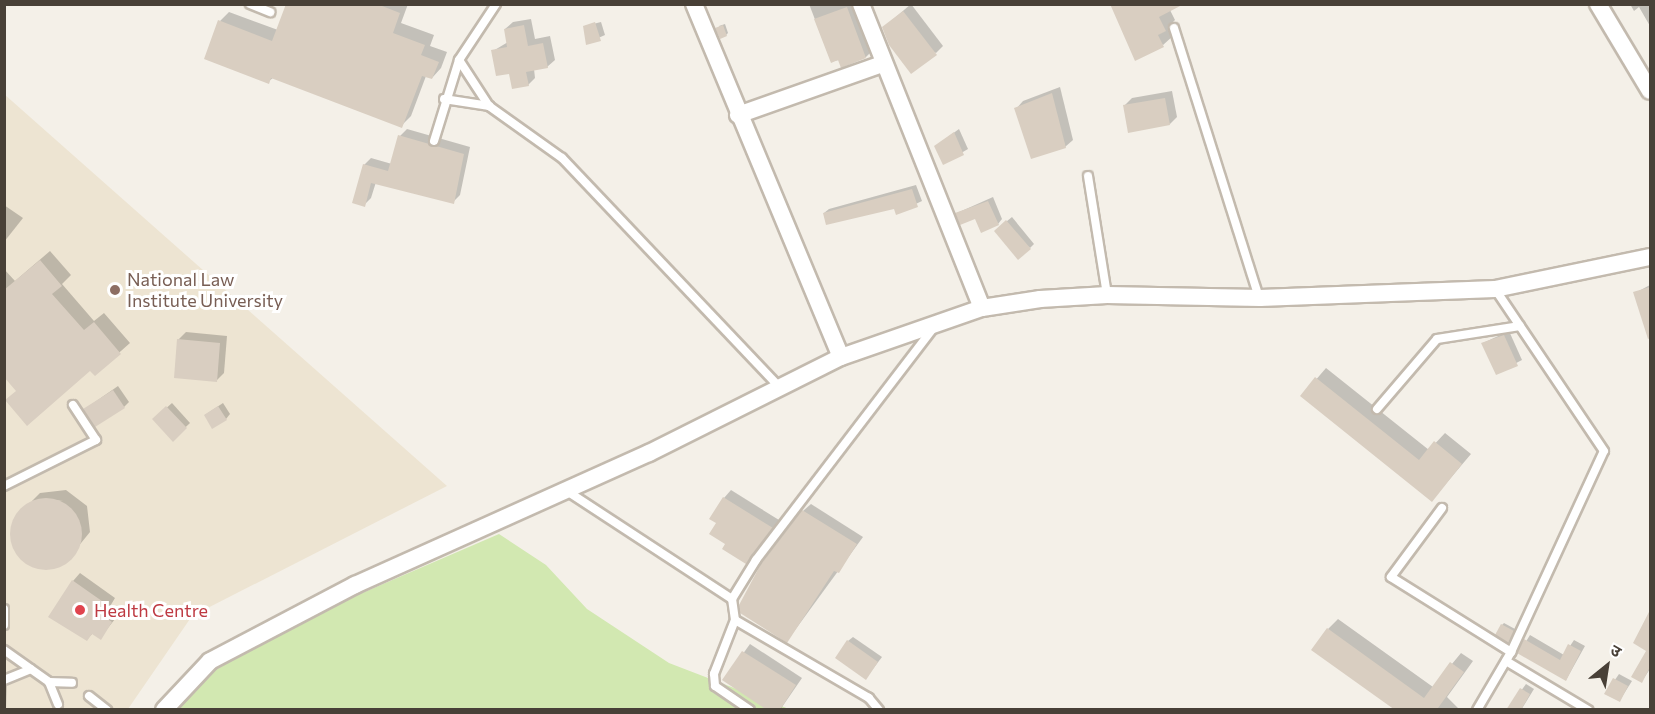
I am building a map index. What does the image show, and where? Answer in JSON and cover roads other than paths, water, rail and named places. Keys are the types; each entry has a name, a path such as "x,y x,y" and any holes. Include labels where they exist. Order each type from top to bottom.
{"street":[{"path":"694,4 738,116 841,357"},
{"path":"861,4 882,64 982,308"},
{"path":"1598,4 1650,91"},
{"path":"738,116 882,64"},
{"path":"164,710 210,661 279,623 566,490 841,357 982,308 1040,299 1107,295 1260,298 1495,288 1650,256"}],"lane":[{"path":"250,4 270,12"},
{"path":"434,141 444,99 459,60 496,4"},
{"path":"1174,28 1260,298"},
{"path":"459,60 489,106 562,158 780,388"},
{"path":"444,99 489,106"},
{"path":"1088,176 1107,295"},
{"path":"1477,710 1511,652 1604,451 1495,288"},
{"path":"750,710 715,686 714,674 735,620 732,599 756,560 919,342 939,323"},
{"path":"1377,409 1437,339 1520,326"},
{"path":"4,486 96,440 73,405"},
{"path":"566,490 732,599"},
{"path":"1442,508 1391,577 1511,652"},
{"path":"4,609 4,625"},
{"path":"735,620 862,693 879,710"},
{"path":"4,650 49,682 58,704"},
{"path":"1506,661 1588,710"},
{"path":"4,680 31,669"},
{"path":"49,682 72,683"},
{"path":"89,696 107,710"}],"place":[{"name":"National Law Institute University","path":"115,290"},
{"name":"Health Centre","path":"80,610"}]}
